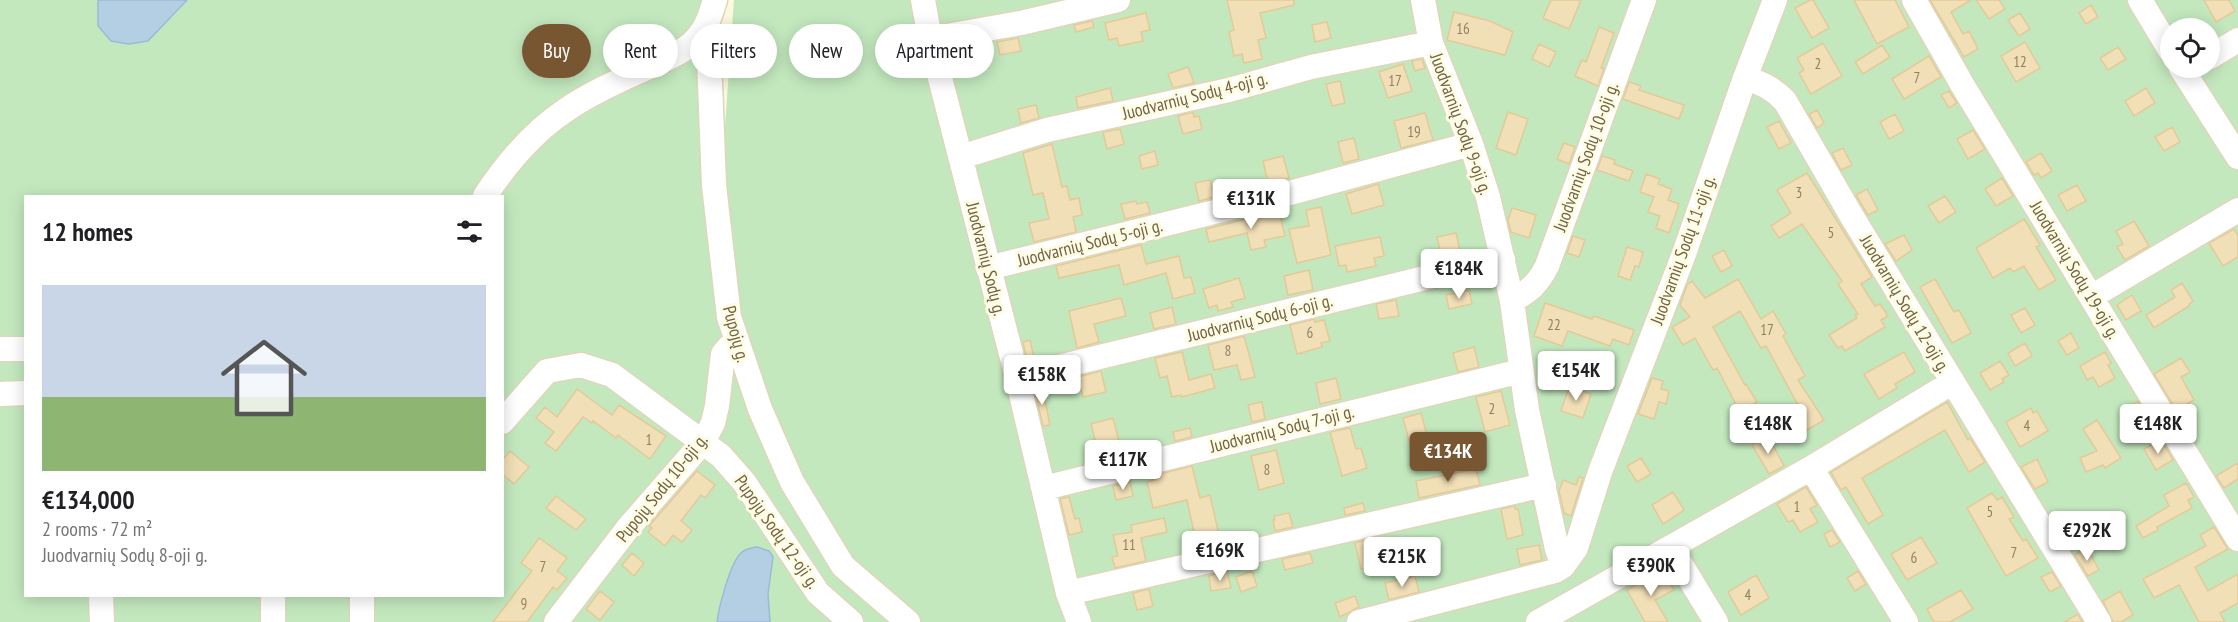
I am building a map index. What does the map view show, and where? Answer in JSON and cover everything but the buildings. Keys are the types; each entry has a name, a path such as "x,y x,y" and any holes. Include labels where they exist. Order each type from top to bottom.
{"street":[{"path":"707,24 715,0"},
{"name":"Juodvarnių Sodų g.","path":"923,0 927,24"},
{"path":"994,28 1118,0"},
{"name":"Juodvarnių Sodų 9-oji g.","path":"1423,0 1431,44 1471,144 1488,197 1512,301 1527,410 1557,549 1563,566"},
{"name":"Juodvarnių Sodų 10-oji g.","path":"1512,301 1531,290 1547,266 1644,0"},
{"name":"Juodvarnių Sodų 11-oji g.","path":"1563,566 1576,548 1600,472 1684,254 1745,78 1775,0"},
{"name":"Juodvarnių Sodų 19-oji g.","path":"1914,0 2238,539"},
{"path":"2140,0 2160,33"},
{"path":"2220,51 2238,40"},
{"path":"485,195 498,176 536,134 566,109 678,53 690,44"},
{"name":"Juodvarnių Sodų 4-oji g.","path":"961,157 1047,130 1228,90 1311,67 1431,44"},
{"name":"Pupojų g.","path":"710,78 714,185 729,317 760,409 792,482 843,566 908,622"},
{"name":"Juodvarnių Sodų g.","path":"940,78 1017,377 1068,593 1079,622"},
{"name":"Juodvarnių Sodų 12-oji g.","path":"1546,620 1811,468 1953,382 1851,215 1785,101 1776,91 1766,85 1745,78"},
{"path":"2191,78 2238,157"},
{"name":"Juodvarnių Sodų 5-oji g.","path":"988,268 1275,197 1471,144"},
{"path":"2091,297 2238,210"},
{"name":"Juodvarnių Sodų 6-oji g.","path":"1017,377 1503,259"},
{"name":"Pupojų Sodų 10-oji g.","path":"556,622 628,528 704,442 713,423 717,406 723,354 729,347 737,345"},
{"path":"0,349 24,349"},
{"name":"Pupojų Sodų 12-oji g.","path":"504,420 547,371 581,365 612,375 721,456 744,482 818,593 851,622"},
{"name":"Juodvarnių Sodų 7-oji g.","path":"1044,488 1521,371"},
{"path":"1953,382 2099,622"},
{"path":"0,394 24,393"},
{"path":"1811,468 1906,622"},
{"path":"1068,593 1544,485"},
{"path":"1671,548 1716,622"},
{"path":"1359,622 1555,571 1563,566"},
{"path":"100,597 102,622"},
{"path":"273,597 273,622"},
{"path":"362,597 362,622"}],"green space":[{"path":"0,0 98,0 98,26 171,18 187,0 702,0 705,24 690,24 690,78 711,78 722,168 728,78 777,78 777,24 732,24 734,0 2238,0 2238,622 0,622"}],"water":[{"path":"98,0 187,0 148,41 129,44 111,41 98,26"},
{"path":"757,547 769,551 773,557 768,594 770,622 717,622 736,559 744,551"}]}
